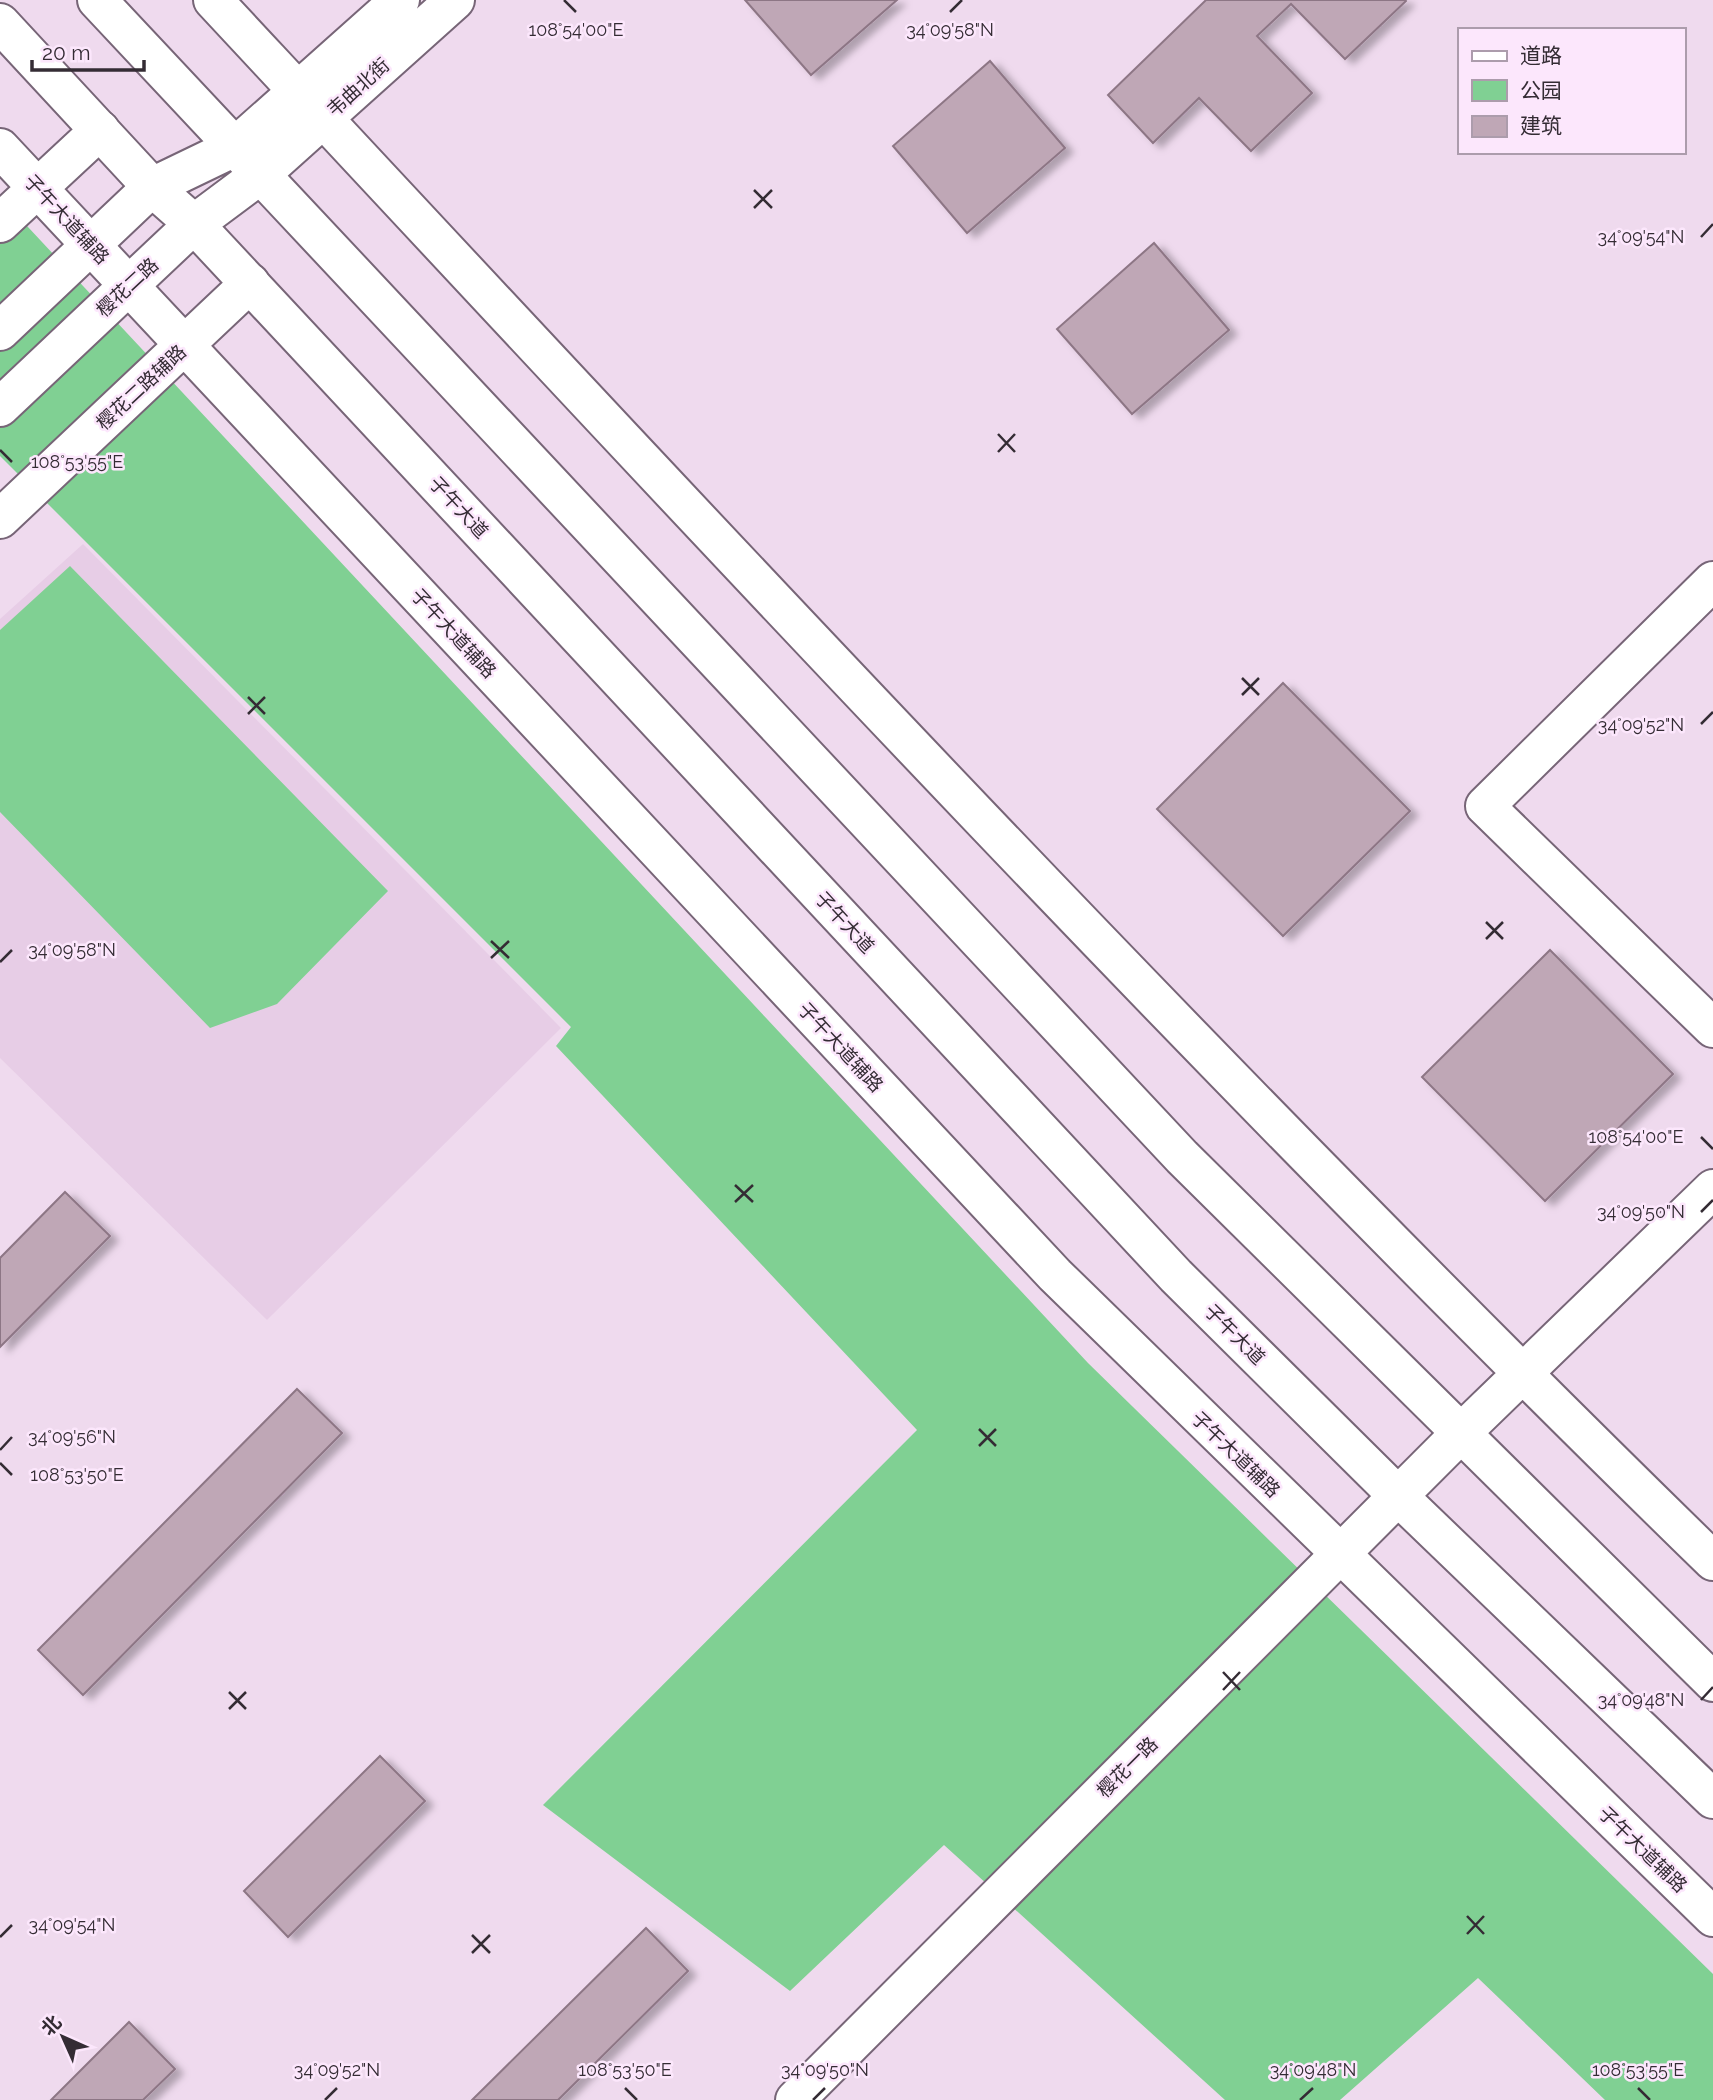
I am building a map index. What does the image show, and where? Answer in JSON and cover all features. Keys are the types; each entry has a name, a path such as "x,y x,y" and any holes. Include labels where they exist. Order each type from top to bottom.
{"street":[{"path":"97,0 1182,1157 1713,1682"},
{"path":"213,0 1192,1040 1523,1375 1713,1561"},
{"name":"韦曲北街","path":"311,104 400,0"},
{"name":"韦曲北街","path":"248,161 311,104 455,0"},
{"name":"子午大道","path":"0,23 152,187 194,224 250,283 1176,1276 1398,1496 1713,1799"},
{"path":"0,223 100,130"},
{"name":"子午大道辅路","path":"0,148 1055,1275 1713,1917"},
{"path":"0,331 152,187 248,161"},
{"name":"樱花二路","path":"0,407 194,224 248,161"},
{"name":"樱花二路辅路","path":"0,519 250,283"},
{"path":"1713,581 1485,806 1713,1028"},
{"name":"樱花一路","path":"795,2100 1460,1434 1713,1189"}],"shaded area":[{"path":"83,544 561,1028 267,1320 0,1058 0,619"}],"green space":[{"path":"0,197 1088,1363 1713,1974 1713,2100 1605,2100 1478,1978 1340,2100 1225,2100 944,1845 790,1991 543,1805 917,1430 556,1046 571,1027 0,456"},
{"path":"70,566 388,891 277,1004 210,1028 0,812 0,630"}],"building":[{"path":"745,0 897,0 811,75"},
{"path":"1206,0 1406,1 1345,59 1291,4 1257,36 1312,93 1251,151 1199,98 1153,143 1108,95"},
{"path":"990,61 1065,148 967,233 893,146"},
{"path":"1154,243 1229,330 1132,414 1057,329"},
{"path":"1283,683 1410,811 1283,936 1157,809"},
{"path":"1550,950 1673,1074 1545,1201 1422,1077"},
{"path":"65,1192 110,1236 0,1347 0,1258"},
{"path":"297,1389 342,1433 83,1695 38,1650"},
{"path":"380,1756 425,1801 288,1937 244,1891"},
{"path":"646,1928 688,1971 558,2100 472,2100"},
{"path":"129,2022 175,2069 143,2100 51,2100"}]}
